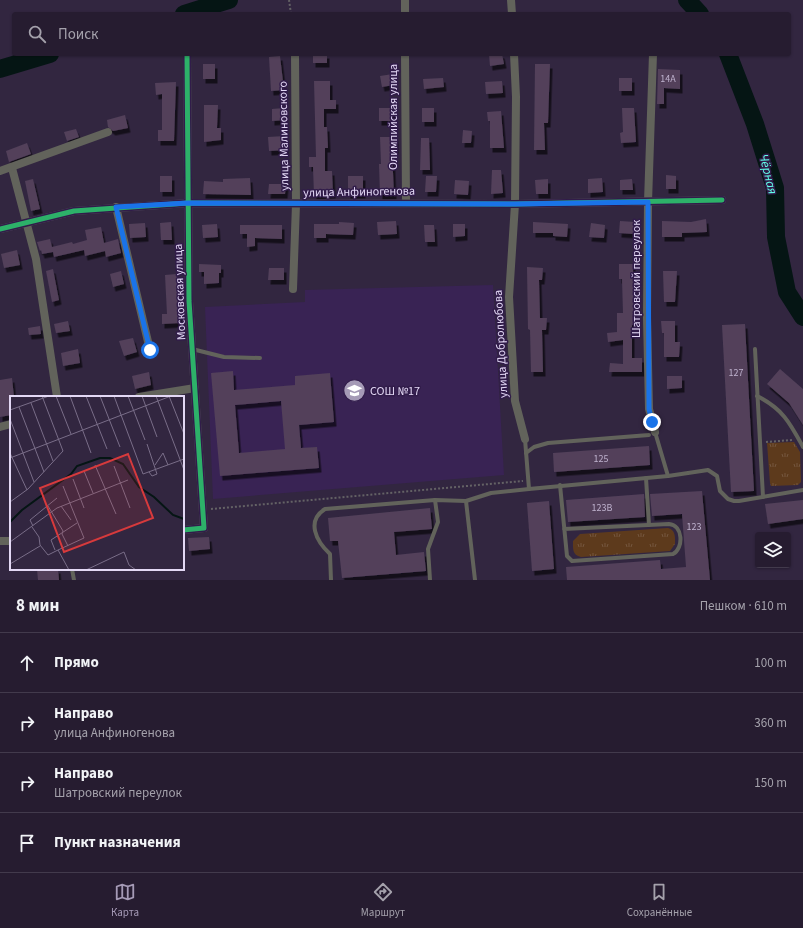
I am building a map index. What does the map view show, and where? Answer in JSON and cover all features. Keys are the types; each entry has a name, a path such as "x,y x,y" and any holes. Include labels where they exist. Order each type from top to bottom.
{"street":[{"path":"405,0 405,12"},
{"path":"511,0 512,12"},
{"name":"Московская улица","path":"184,530 204,528 189,301 188,56"},
{"name":"улица Малиновского","path":"293,289 296,204 295,56"},
{"name":"Олимпийская улица","path":"405,56 406,203"},
{"name":"улица Добролюбова","path":"514,56 516,97 515,204 509,297 515,401 525,439"},
{"name":"Шатровский переулок","path":"652,434 649,409 648,202 653,56"},
{"path":"0,171 12,168 108,132"},
{"path":"12,168 36,259 57,396"},
{"name":"улица Анфиногенова","path":"0,229 74,211 188,203 515,204 722,200"},
{"path":"116,207 150,350"},
{"path":"145,396 195,388"},
{"path":"0,427 10,424"}],"lane":[{"path":"192,349 224,357 260,358"},
{"path":"755,350 763,497"},
{"path":"758,396 769,402 790,422 803,447"},
{"path":"526,453 534,448 548,443 652,434 668,476"},
{"path":"525,439 529,489"},
{"path":"331,580 330,554 319,544 316,535 315,521 318,513 325,508 435,500 466,501 491,493 560,485 668,476 708,470 717,476 720,491 728,499 739,501 803,490"},
{"path":"646,478 649,525"},
{"path":"560,485 564,530 567,556 572,561 673,554 677,552 680,545 679,529 676,526 669,524 564,530"},
{"path":"430,580 428,549 438,522 435,500"},
{"path":"466,501 475,580"},
{"path":"72,570 74,580"}],"path":[{"path":"289,0 290,12"},
{"path":"760,442 799,440"},
{"path":"204,510 528,481"}],"shaded area":[{"name":"СОШ №17","path":"493,285 504,475 213,499 205,307 305,302 305,290"}],"green space":[{"path":"794,442 800,452 801,482 798,485 771,486 767,443"},
{"path":"668,528 674,532 675,537 675,544 670,551 581,557 576,555 574,551 573,541 580,534"}],"building":[{"path":"280,56 284,90 271,91 269,57"},
{"path":"313,56 327,56 327,63 313,63"},
{"path":"489,56 502,56 504,64 490,66"},
{"path":"203,64 215,64 215,79 203,79"},
{"path":"535,64 550,64 548,123 544,123 545,150 534,150"},
{"path":"658,69 680,70 680,89 664,88 664,104 657,104"},
{"path":"393,74 394,85 382,87 380,76"},
{"path":"443,78 444,87 424,89 423,79"},
{"path":"619,78 632,78 632,91 619,91"},
{"path":"314,81 330,81 330,100 336,100 336,109 324,109 324,127 327,127 328,148 325,148 325,171 332,171 333,194 314,195 313,167 309,167 309,157 316,157"},
{"path":"502,81 503,93 486,94 485,82"},
{"path":"176,82 174,141 158,141 158,130 162,130 162,94 156,95 155,83"},
{"path":"204,105 218,105 217,128 221,128 221,140 204,142"},
{"path":"284,108 285,120 272,121 272,109"},
{"path":"379,108 393,108 393,121 379,121"},
{"path":"422,108 434,108 434,122 422,122"},
{"path":"622,108 634,108 636,142 621,143 620,133 623,132"},
{"path":"501,111 504,148 490,148 490,121 488,121 487,112"},
{"path":"125,115 128,128 113,131 108,127 107,120"},
{"path":"76,129 79,137 67,141 64,132"},
{"path":"463,130 472,131 471,143 462,143"},
{"path":"285,136 286,150 269,151 268,137"},
{"path":"380,137 396,137 396,150 392,150 394,195 380,195"},
{"path":"421,138 429,138 430,170 420,170"},
{"path":"27,143 31,154 9,162 6,151"},
{"path":"492,170 501,170 503,193 491,194"},
{"path":"666,175 676,176 676,189 666,189"},
{"path":"160,176 172,176 172,192 160,192"},
{"path":"348,176 363,176 363,194 348,194"},
{"path":"426,176 437,176 436,192 425,192"},
{"path":"250,178 251,195 203,194 204,181 223,182 223,179"},
{"path":"602,178 603,192 588,193 588,179"},
{"path":"33,179 40,209 31,211 25,181"},
{"path":"548,179 548,194 536,194 535,180"},
{"path":"632,179 633,190 620,190 620,180"},
{"path":"455,180 469,181 468,195 454,194"},
{"path":"269,184 286,184 285,194 268,194"},
{"path":"706,219 707,232 682,233 682,237 662,237 662,221 691,222"},
{"path":"396,221 397,234 378,235 377,222"},
{"path":"620,221 635,222 634,234 619,233"},
{"path":"171,222 172,240 161,240 160,223"},
{"path":"339,222 354,223 353,235 326,234 326,238 314,238 314,224 339,224"},
{"path":"533,222 568,224 567,237 553,236 553,233 533,233"},
{"path":"145,223 146,237 130,238 129,224"},
{"path":"591,223 605,225 604,238 589,237"},
{"path":"217,224 218,237 203,238 202,225"},
{"path":"453,224 465,224 465,236 453,237"},
{"path":"240,225 282,225 282,239 255,238 255,246 247,247 247,234 240,234"},
{"path":"424,225 434,225 435,242 425,242"},
{"path":"101,227 104,243 118,239 121,253 106,257 105,251 85,256 84,250 54,257 53,252 42,254 37,242 50,239 52,247 72,242 73,244 87,240 85,230"},
{"path":"17,250 20,265 4,268 1,254"},
{"path":"199,264 221,265 219,283 204,284 204,272 199,272"},
{"path":"619,264 633,264 634,325 632,325 632,358 642,358 642,372 609,372 610,363 623,364 623,340 608,342 607,333 617,332 617,313 623,313 622,279 619,279"},
{"path":"527,267 543,268 542,280 539,280 540,318 547,318 546,330 542,330 543,372 531,372 530,330 528,329"},
{"path":"269,268 284,268 284,280 268,280"},
{"path":"53,269 59,300 52,302 46,271"},
{"path":"121,271 124,284 113,287 110,274"},
{"path":"663,271 677,271 675,302 664,302"},
{"path":"177,274 180,323 162,324 162,314 167,314 165,275"},
{"path":"68,321 70,331 56,333 54,324"},
{"path":"661,321 675,321 675,342 680,342 679,357 664,357 664,333 662,333"},
{"path":"745,324 754,491 731,492 722,325"},
{"path":"40,326 41,334 29,335 28,328"},
{"path":"133,338 137,352 124,356 119,341"},
{"path":"78,349 80,363 63,366 61,353"},
{"path":"780,369 803,389 803,425 789,403 767,384"},
{"path":"233,371 234,390 295,385 295,376 330,373 334,422 299,425 301,448 317,447 319,468 220,476 211,373","holes":["281,401 285,449 239,453 235,405"]},
{"path":"149,372 151,385 135,389 132,376"},
{"path":"667,376 682,376 682,388 667,389"},
{"path":"12,378 14,396 9,397 10,415 0,417 0,380"},
{"path":"649,446 650,465 554,472 553,453"},
{"path":"702,491 710,580 567,580 566,567 660,560 661,569 686,567 682,514 652,516 650,494"},
{"path":"644,494 645,517 568,522 566,500"},
{"path":"803,500 803,519 768,524 765,504"},
{"path":"549,501 554,569 532,571 527,503"},
{"path":"430,508 432,529 394,532 396,555 424,552 426,571 342,578 338,541 330,541 328,518"},
{"path":"209,537 210,549 189,551 188,538"},
{"path":"37,570 58,570 59,580 38,580"}],"waterway":[{"name":"Чёрная","path":"190,12 229,0"},
{"name":"Чёрная","path":"687,0 698,12"},
{"name":"Чёрная","path":"0,69 43,56"},
{"name":"Чёрная","path":"729,56 755,124 775,188 776,237 787,292 803,317"}],"cycle path":[{"path":"184,530 204,528 189,301 187,56"},
{"path":"0,229 74,211 188,203 515,204 722,200"}],"place":[{"name":"СОШ №17","path":"354,391"}],"route":[{"path":"150,350 116,207 188,203 515,204 648,202 647,318 649,409 652,422"}]}
